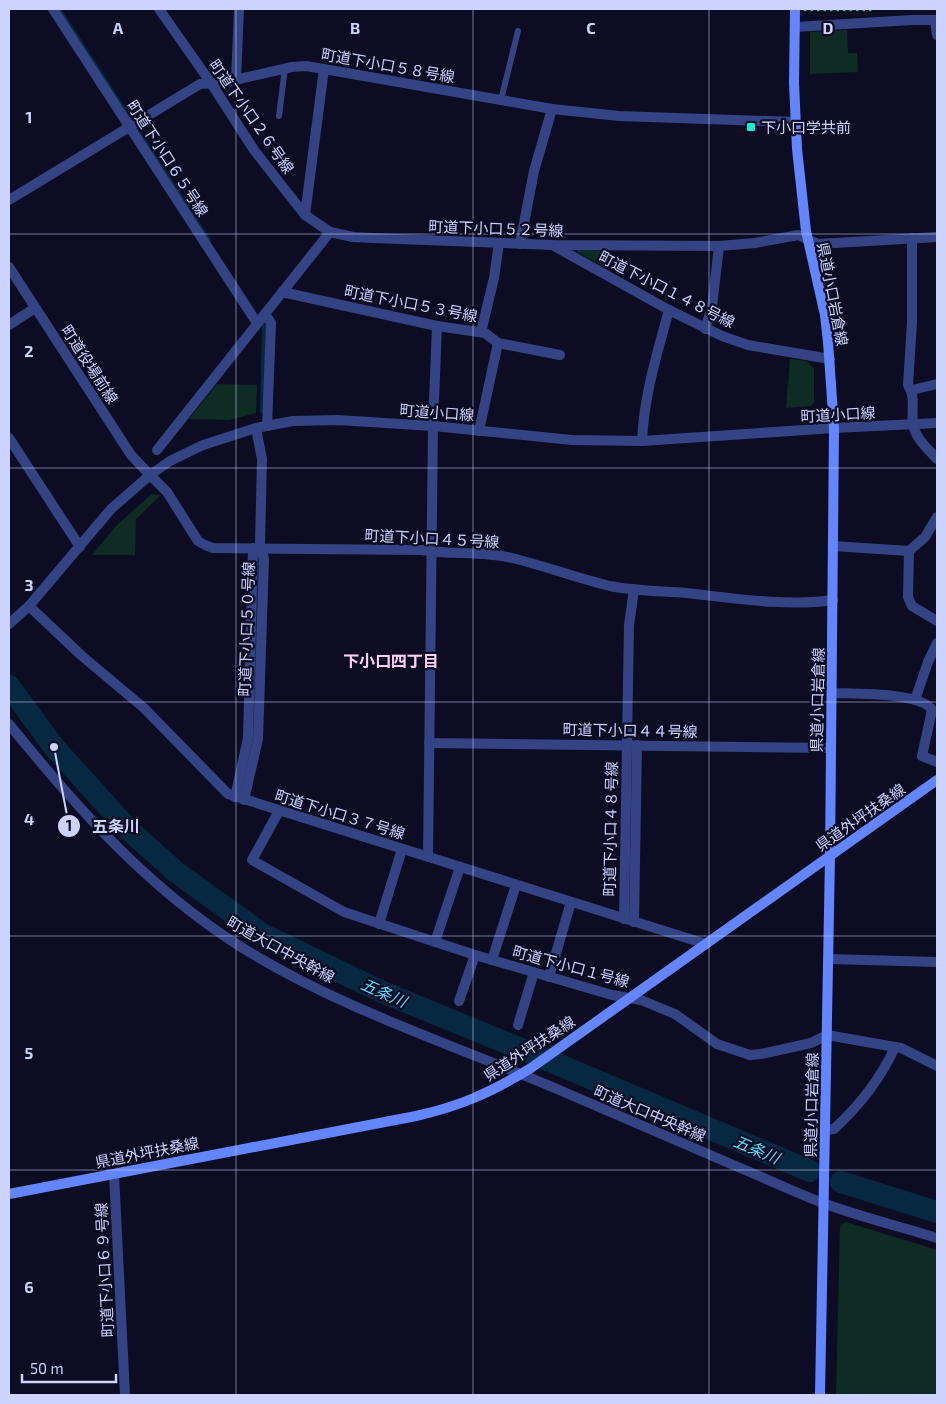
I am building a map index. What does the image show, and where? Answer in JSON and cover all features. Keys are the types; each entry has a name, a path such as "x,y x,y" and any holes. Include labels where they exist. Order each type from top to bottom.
{"main road":[{"name":"県道小口岩倉線","path":"795,9 795,122 807,239 824,315 830,359 834,428 834,600 829,958 820,1395"},
{"name":"県道外坪扶桑線","path":"9,1194 440,1110 483,1095 531,1068 937,780"}],"street":[{"name":"町道下小口６５号線","path":"53,9 257,323"},
{"name":"町道下小口２６号線","path":"159,9 211,82 254,150 305,215 330,232"},
{"path":"236,79 239,9"},
{"path":"795,28 936,20 937,35"},
{"name":"町道下小口５８号線","path":"9,200 200,84 236,79 285,68 306,66 552,109 619,116 795,122"},
{"path":"305,215 324,69"},
{"path":"520,244 534,170 552,109"},
{"path":"157,450 330,232"},
{"name":"町道下小口５２号線","path":"330,232 353,237 553,246 719,246 756,243 798,234 818,244 937,237"},
{"path":"912,238 912,322 908,385 912,390 913,425 921,442 937,459"},
{"path":"482,332 500,243"},
{"name":"町道下小口１４８号線","path":"553,246 705,329 748,344 830,359"},
{"path":"705,329 712,307 719,246"},
{"name":"町道役場前線","path":"9,267 131,455 150,474"},
{"name":"町道下小口５３号線","path":"282,292 438,326 482,332 498,343 560,355"},
{"path":"9,326 35,308"},
{"path":"642,441 643,419 650,377 669,310"},
{"path":"265,314 271,323 268,426"},
{"path":"428,857 433,426 438,326"},
{"path":"480,431 498,343"},
{"path":"912,390 937,384"},
{"name":"町道小口線","path":"9,624 29,606 111,509 150,474 170,461 203,445 256,428 294,421 319,420 433,426 572,440 642,441 937,423"},
{"name":"町道下小口５０号線","path":"239,798 258,739 264,559 258,548 260,544 262,459 256,428"},
{"path":"9,438 80,547"},
{"name":"町道下小口４５号線","path":"150,474 167,492 198,541 213,548 431,552 503,556 611,586 634,590 816,603 834,600"},
{"path":"834,546 909,551 925,537 937,517"},
{"path":"925,537 937,538"},
{"path":"239,798 248,738 258,548"},
{"path":"909,551 908,596 912,606 937,621"},
{"name":"町道下小口４８号線","path":"629,920 632,745 629,625 634,590"},
{"name":"町道下小口３７号線","path":"29,606 82,656 144,708 228,794 706,944"},
{"path":"915,700 928,662 937,643"},
{"path":"832,693 889,695 929,705 932,710 922,756 937,762"},
{"name":"町道大口中央幹線","path":"9,724 90,820 131,862 182,904 236,943 286,973 339,999 824,1204 937,1238"},
{"name":"町道下小口４４号線","path":"429,743 832,748"},
{"name":"町道下小口１号線","path":"280,811 252,860 344,912 475,955 612,995 642,1000 675,1014 717,1044 750,1055 811,1043 827,1035"},
{"path":"380,924 402,849"},
{"path":"435,942 460,867"},
{"path":"492,960 516,884"},
{"path":"549,976 572,902"},
{"path":"459,1001 475,955"},
{"path":"829,958 937,962"},
{"path":"518,1025 534,972"},
{"path":"827,1035 901,1048 937,1066"},
{"path":"826,1130 834,1130 863,1099 895,1047"},
{"name":"町道下小口６９号線","path":"114,1174 125,1395"}],"lane":[{"path":"500,100 518,31"},
{"path":"279,116 285,68"}],"path":[{"path":"795,9 875,10"}],"green space":[{"path":"847,30 848,53 857,53 858,72 810,74 810,32"},
{"path":"578,250 609,251 606,268 577,252"},
{"path":"790,359 806,361 814,368 814,402 811,406 786,408"},
{"path":"217,384 257,385 256,413 229,420 189,419"},
{"path":"152,494 161,495 136,519 135,555 92,555 117,525"},
{"path":"846,1222 937,1250 937,1395 836,1395 840,1225"}],"waterway":[{"path":"59,9 209,240"},
{"path":"261,322 264,326 262,411"},
{"path":"255,670 258,555"},
{"name":"五条川","path":"9,686 54,747 129,830 176,872 262,934 380,991 810,1171"},
{"name":"五条川","path":"841,1182 937,1212"}],"place":[{"name":"下小口学共前","path":"751,127"},
{"name":"五条川","path":"54,747"}],"district":[{"name":"下小口四丁目","path":"391,660"}]}
